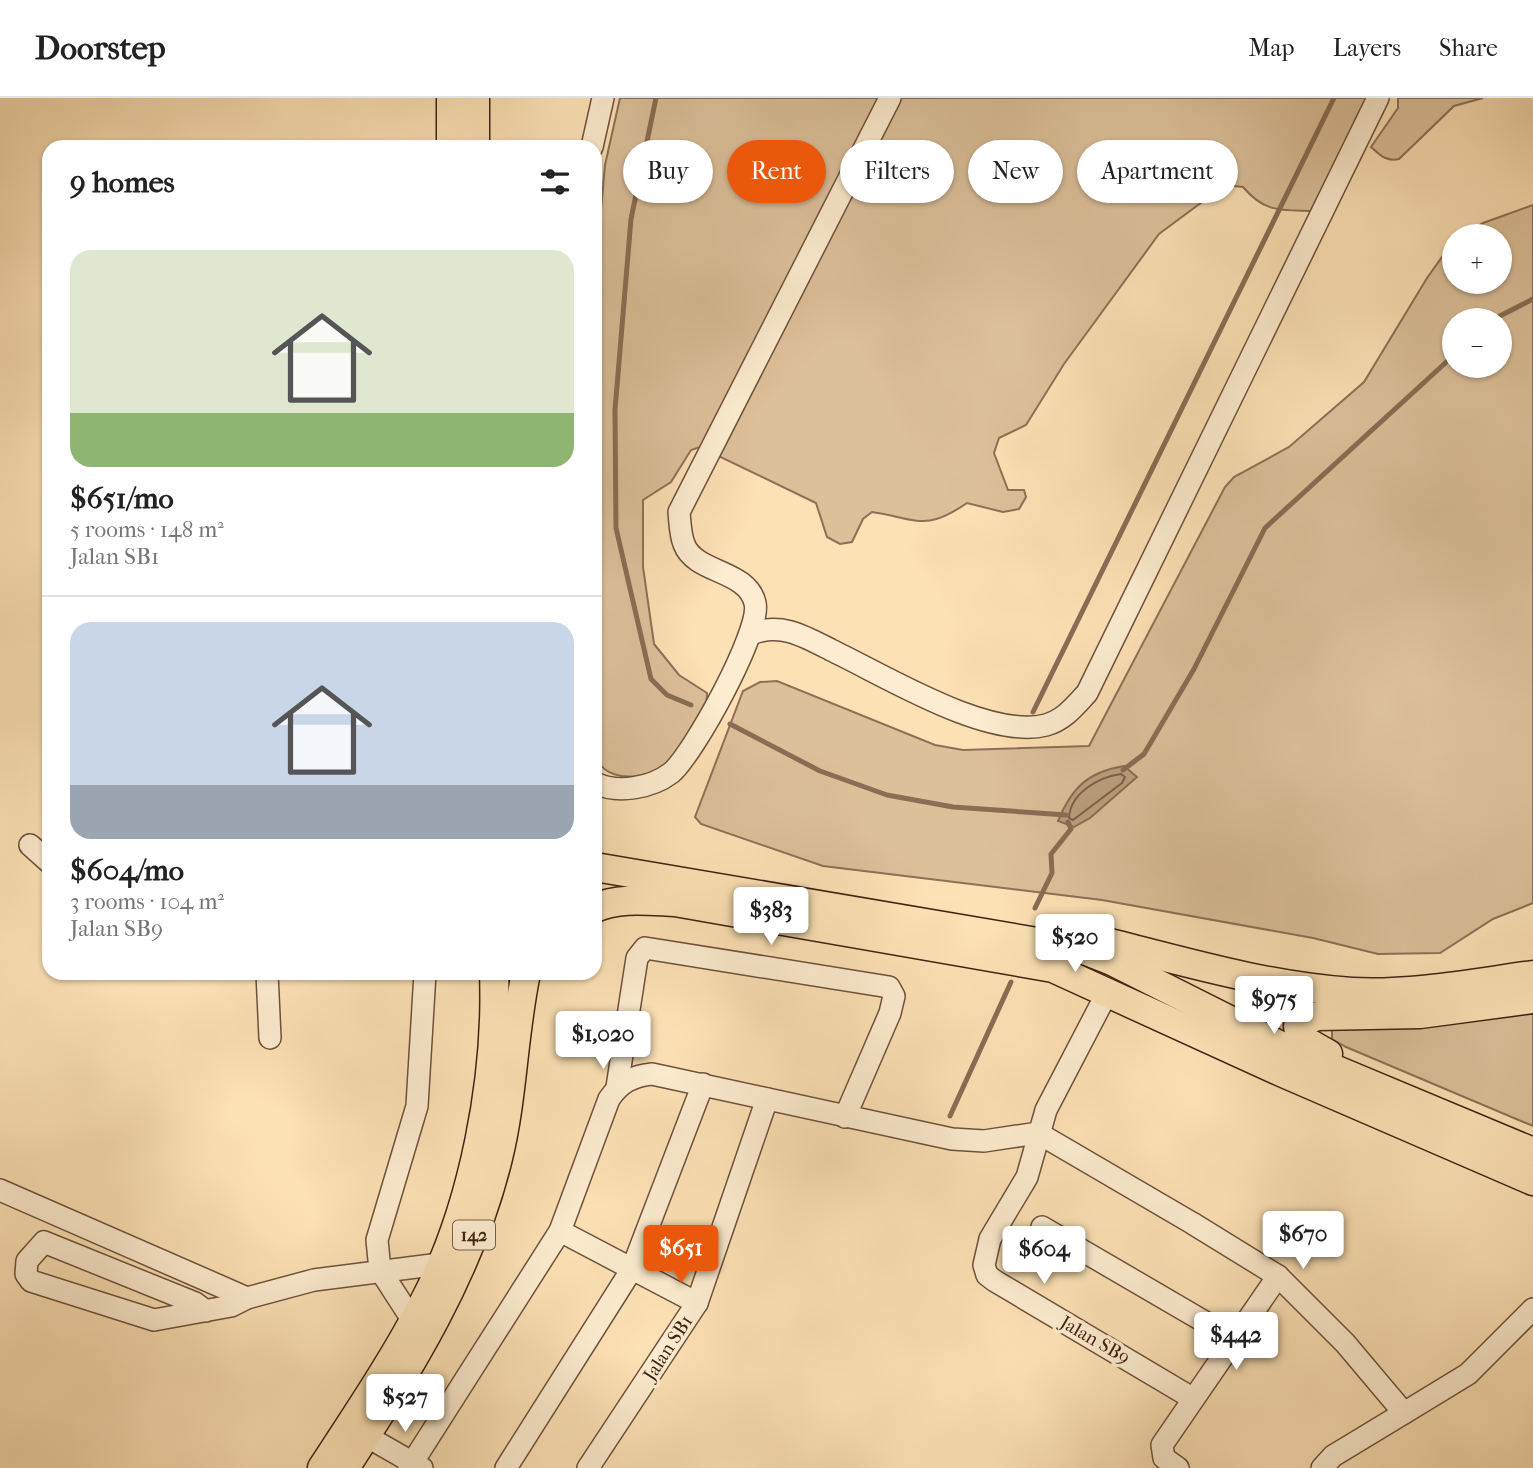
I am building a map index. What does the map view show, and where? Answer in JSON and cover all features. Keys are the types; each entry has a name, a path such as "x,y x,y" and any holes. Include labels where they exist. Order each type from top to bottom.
{"main road":[{"path":"451,98 451,140"},
{"path":"475,98 475,140"},
{"path":"602,868 1084,950 1112,961 1291,1051 1533,1152"},
{"path":"602,905 639,900 675,902 1053,968 1281,1072 1533,1181"},
{"path":"851,910 960,915 1064,931 1255,979 1329,989 1410,990 1533,975"},
{"name":"142","path":"322,1468 426,1298 465,1196 487,1098 494,980"},
{"name":"142","path":"345,1468 425,1343 450,1293 487,1199 509,1102 525,980"},
{"path":"1533,999 1420,1014 1308,1017 1298,1026 1300,1038 1318,1049 1533,1143"}],"street":[{"path":"594,140 603,98"},
{"path":"602,785 616,788 639,787 656,782 673,772 698,738 751,634 756,605 749,590 694,556 684,545 679,512 890,98"},
{"path":"751,634 766,628 799,634 965,715 1000,725 1025,728 1047,724 1069,713 1087,693 1378,98"},
{"path":"30,845 42,856"},
{"path":"366,1436 414,1466 560,1231 609,1099 617,1087 637,958 645,948 888,987 894,996 890,1013 845,1117"},
{"path":"267,980 270,1038"},
{"path":"413,1321 380,1270 377,1240 417,1106 425,980"},
{"path":"1038,1133 1054,1092 1108,991"},
{"path":"617,1087 639,1075 652,1074 952,1139 1012,1139 1038,1133 1278,1276 1337,1335 1404,1413"},
{"path":"506,1468 632,1269 703,1084"},
{"name":"Jalan SB1","path":"588,1468 697,1303 767,1099"},
{"name":"Jalan SB9","path":"1038,1133 1033,1162 985,1254 987,1275 1192,1398"},
{"path":"0,1190 247,1298"},
{"path":"1042,1227 1234,1339"},
{"path":"560,1231 697,1303"},
{"path":"206,1311 195,1303 44,1241 27,1261 26,1274 31,1280 154,1320 206,1311 314,1280 440,1264"},
{"path":"1178,1468 1164,1458 1162,1445 1278,1276"},
{"path":"1322,1468 1333,1456 1468,1374 1533,1309"}],"shaded area":[{"path":"620,98 1367,98 1312,211 1266,206 1243,187 1238,186 1238,140 1077,140 1077,203 1201,203 1159,234 1064,364 1026,425 999,438 994,453 1008,490 1024,490 1026,497 1019,509 1003,512 967,503 941,518 921,521 872,512 863,519 852,542 840,544 827,537 816,503 700,447 691,450 671,482 643,500 643,567 654,644 679,675 707,693 706,701 696,728 673,760 657,771 635,776 614,774 602,766 602,198 605,165"},
{"path":"1398,98 1483,98 1454,106 1399,159 1390,160 1371,147 1398,108"},
{"path":"1533,205 1533,903 1493,919 1440,953 1378,954 1313,938 1102,900 823,866 701,824 695,817 743,691 760,682 777,681 935,745 963,750 1089,746 1225,487 1234,477 1289,447 1364,382 1442,257 1442,294 1512,294 1512,224 1481,224"},
{"path":"1533,1008 1533,1126 1332,1039 1332,1030 1422,1023"}],"water":[{"path":"1124,766 1137,777 1090,818 1074,827 1058,821 1069,799 1083,783 1100,772"}],"waterway":[{"path":"656,98 631,219 615,410 616,528 651,679 667,695 691,705"},
{"path":"1033,712 1334,98"},
{"path":"1512,310 1533,299"},
{"path":"1123,770 1144,754 1194,669 1265,528 1442,366"},
{"path":"730,724 820,771 887,795 953,807 1066,815"},
{"path":"1035,908 1052,873 1051,854 1071,829 1068,822"},
{"path":"950,1116 1011,982"}]}
